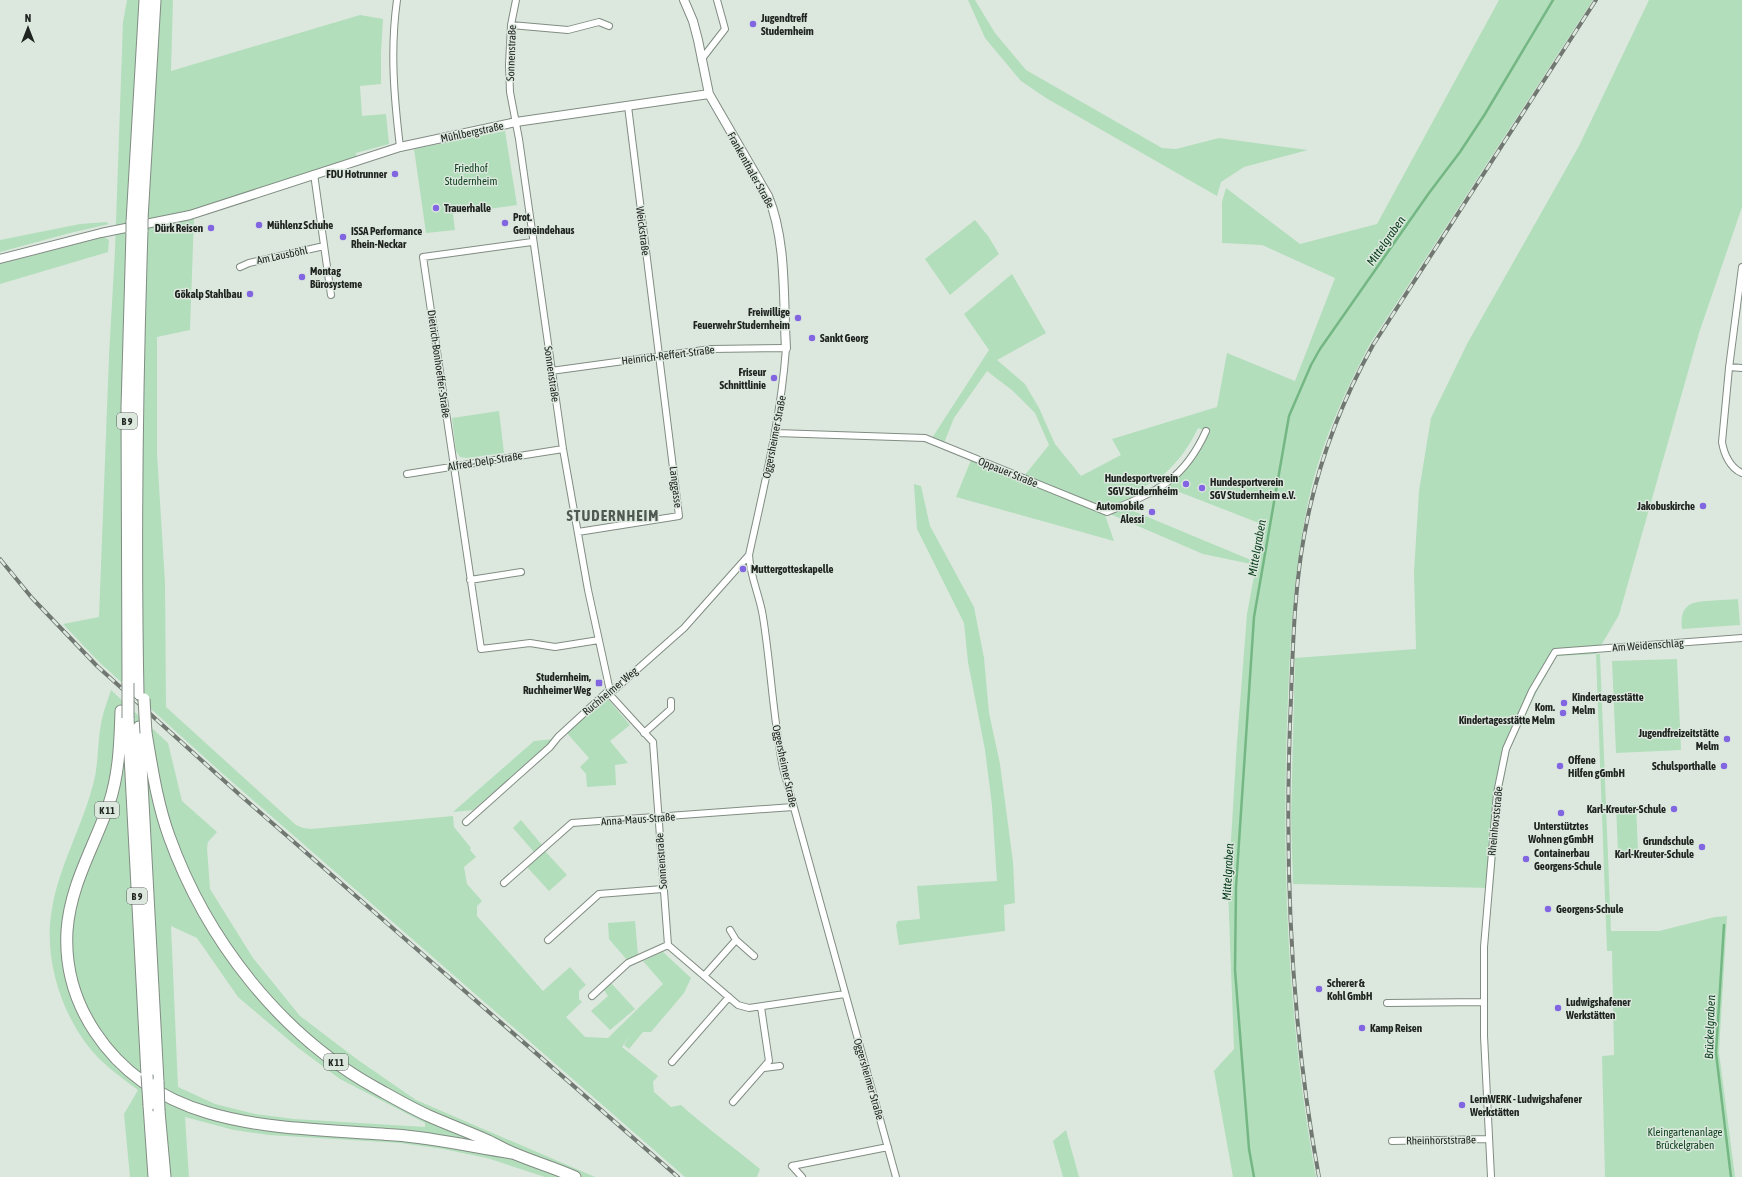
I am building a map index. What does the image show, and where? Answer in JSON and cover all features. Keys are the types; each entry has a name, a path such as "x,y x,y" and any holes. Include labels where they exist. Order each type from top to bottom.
{"highway":[{"name":"B 9","path":"145,0 137,226 127,408 127,681 124,714 146,1075 154,1177"},
{"name":"B 9","path":"155,0 137,226 138,380 136,533 138,658 143,730 159,1111 165,1177"},
{"name":"K 11","path":"124,714 112,791 106,812 74,889 68,918 67,933 69,967 73,988 84,1016 106,1050 129,1072 151,1089 191,1108 221,1118 295,1128 429,1139 512,1153"},
{"name":"K 11","path":"143,730 156,790 169,836 190,887 205,914 237,963 268,1002 305,1038 336,1062 375,1088 428,1116 484,1139 512,1153"},
{"path":"512,1153 575,1177"}],"street":[{"path":"397,0 393,32 392,77 400,147"},
{"name":"Sonnenstraße","path":"516,0 511,25 509,65 510,92 516,122 532,242 563,449 611,696 653,742 668,945"},
{"name":"Frankenthaler Straße","path":"684,0 693,22 709,94 768,196 776,214 779,232 786,348"},
{"path":"702,60 725,29 717,0"},
{"path":"511,25 568,30 599,22 609,26"},
{"name":"Mühlbergstraße","path":"0,259 101,233 183,216 400,147 516,122 709,94"},
{"name":"Weickstraße","path":"628,106 659,356"},
{"path":"314,174 331,296"},
{"name":"Dietrich-Bonhoeffer-Straße","path":"532,242 423,257 481,649 530,643 555,647 599,640"},
{"name":"Am Lausböhl","path":"240,267 248,263 324,246"},
{"path":"1742,270 1729,367 1722,442 1724,453 1731,464 1742,473"},
{"name":"Heinrich-Reffert-Straße","path":"551,371 711,349 786,348"},
{"name":"Oggersheimer Straße","path":"786,348 784,382 776,433 749,555 750,568 763,615 777,735 783,768 896,1177"},
{"name":"Langgasse","path":"578,532 679,516 659,356"},
{"path":"1729,367 1742,368"},
{"name":"Oppauer Straße","path":"776,433 926,438 1107,512 1143,498 1168,483 1183,470 1200,445 1206,431"},
{"name":"Alfred-Delp-Straße","path":"407,474 563,449"},
{"name":"Ruchheimer Weg","path":"466,822 550,747 558,737 607,692 684,628 749,555"},
{"path":"470,580 521,572"},
{"name":"Am Weidenschlag","path":"1554,652 1742,638"},
{"name":"Rheinhorststraße","path":"1491,1177 1484,1002 1485,929 1497,793 1506,748 1532,691 1554,652"},
{"path":"644,733 671,709 671,701"},
{"name":"Anna-Maus-Straße","path":"504,883 572,823 794,807"},
{"path":"548,940 598,894 663,889"},
{"path":"730,930 736,940 754,956"},
{"path":"704,976 736,940"},
{"path":"592,996 628,964 668,945 738,1004 749,1008 845,994"},
{"path":"672,1062 729,997"},
{"path":"1387,1003 1484,1002"},
{"path":"734,1102 770,1061 761,1007"},
{"path":"764,1068 780,1066"},
{"name":"Rheinhorststraße","path":"1392,1141 1489,1139"},
{"path":"802,1177 792,1166 888,1147"}],"green space":[{"path":"127,0 173,0 171,71 360,15 383,19 381,84 360,86 362,116 386,114 389,144 356,153 357,165 194,217 190,330 157,337 157,453 165,583 166,707 296,825 303,828 311,829 453,816 454,827 471,848 470,850 476,857 464,867 467,884 482,901 477,906 477,916 543,991 570,967 586,985 579,991 579,999 582,1002 566,1017 585,1037 608,1038 663,984 643,961 663,952 691,978 684,993 651,1032 643,1032 629,1049 624,1045 630,1035 622,1047 658,1076 653,1082 654,1092 671,1107 681,1105 700,1122 760,1169 757,1177 685,1177 223,774 99,662 63,624 99,617 123,22"},
{"path":"968,0 975,0 995,33 1026,70 1162,148 1176,149 1219,138 1308,150 1244,167 1221,182 1217,196 1046,98 1021,81 985,38"},
{"path":"1499,0 1593,0 1370,344 1337,413 1317,466 1306,511 1295,591 1288,697 1285,817 1288,938 1298,1058 1316,1177 1233,1177 1214,1071 1234,1049 1228,889 1247,614 1256,565 1203,554 1110,514 1100,507 1024,476 1049,445 1035,413 1013,391 987,371 954,418 944,443 932,438 989,350 964,314 1012,274 1046,333 997,360 1025,384 1039,408 1055,444 1081,476 1121,455 1112,439 1217,407 1227,353 1295,381 1335,278 1262,245 1222,243 1222,202 1226,188 1300,244 1377,224","holes":["1198,428 1206,431 1183,469 1168,483 1162,476 1183,454","1158,479 1163,486 1145,496 1140,489","1169,488 1264,525 1251,560 1126,508"]},
{"path":"1649,0 1742,0 1742,207 1699,333 1619,615 1596,654 1557,656 1536,693 1510,749 1501,794 1493,888 1293,884 1291,818 1295,658 1416,649 1414,572 1419,491 1431,418 1467,344 1579,146"},
{"name":"Friedhof Studernheim","path":"505,131 517,205 453,214 455,230 426,233 414,149"},
{"path":"975,220 988,236 999,254 950,295 925,259"},
{"path":"106,222 109,224 0,252 0,240 80,224"},
{"path":"104,237 109,240 108,252 0,284 0,264"},
{"path":"499,411 504,453 467,458 460,457 456,451 452,418"},
{"path":"971,460 1105,515 1114,541 956,497"},
{"path":"914,484 921,486 930,526 974,607 984,658 989,713 1000,764 1013,862 1015,903 1004,905 1005,931 899,945 896,925 898,921 920,919 917,886 997,881 992,805 985,750 968,662 964,623 917,529"},
{"path":"1738,599 1740,625 1682,629 1683,612 1691,604 1707,601"},
{"name":"Kleingartenanlage Brückelgraben","path":"1596,654 1600,654 1611,931 1659,931 1715,917 1727,916 1719,1052 1735,1177 1605,1177 1602,1056 1614,1055 1612,951 1607,951"},
{"path":"1677,659 1681,750 1616,753 1612,661"},
{"path":"111,690 168,743 182,801 217,832 208,842 207,848 210,889 253,958 300,1016 358,1060 416,1100 595,1177 545,1177 487,1158 443,1149 400,1143 269,1135 234,1130 185,1117 189,1177 130,1177 124,1114 138,1090 102,1062 92,1051 71,1020 57,984 50,946 50,927 55,893 93,785 100,727","holes":["171,926 197,938 238,997 297,1047 340,1079 425,1123 425,1127 294,1119 255,1114 215,1104 178,1087"]},
{"path":"606,697 630,725 610,741 628,763 615,765 616,785 587,787 586,774 580,767 589,758 566,732"},
{"path":"554,739 473,810 453,812 534,741"},
{"path":"1636,805 1638,851 1618,852 1616,806"},
{"path":"521,820 542,845 534,852 513,828"},
{"path":"545,851 567,875 549,891 527,867"},
{"path":"635,921 638,955 627,960 609,939 608,923"},
{"path":"611,983 635,1009 610,1030 591,1011 608,996 604,990"},
{"path":"1066,1130 1079,1177 1063,1177 1053,1141"}],"waterway":[{"name":"Mittelgraben","path":"1254,1177 1249,1149 1235,970 1236,887 1254,617 1289,416 1311,365 1320,349 1429,193 1460,152 1485,114 1553,0"},
{"name":"Brückelgraben","path":"1724,925 1716,1053 1731,1177"}],"railway":[{"path":"1319,1177 1301,1059 1292,938 1288,818 1295,606 1300,561 1313,493 1334,428 1352,386 1373,345 1596,0"},
{"path":"0,559 32,598 97,666 240,795 678,1177"}],"place":[{"name":"Jugendtreff Studernheim","path":"753,24"},
{"name":"FDU Hotrunner","path":"395,174"},
{"name":"Trauerhalle","path":"436,208"},
{"name":"Prot. Gemeindehaus","path":"505,223"},
{"name":"Mühlenz Schuhe","path":"259,225"},
{"name":"Dürk Reisen","path":"211,228"},
{"name":"ISSA Performance Rhein-Neckar","path":"343,237"},
{"name":"Montag Bürosysteme","path":"302,277"},
{"name":"Gökalp Stahlbau","path":"250,294"},
{"name":"Freiwillige Feuerwehr Studernheim","path":"798,318"},
{"name":"Sankt Georg","path":"812,338"},
{"name":"Friseur Schnittlinie","path":"774,378"},
{"name":"Hundesportverein SGV Studernheim","path":"1186,484"},
{"name":"Hundesportverein SGV Studernheim e.V.","path":"1202,488"},
{"name":"Jakobuskirche","path":"1703,506"},
{"name":"Automobile Alessi","path":"1152,512"},
{"name":"Muttergotteskapelle","path":"743,569"},
{"name":"Studernheim, Ruchheimer Weg","path":"599,683"},
{"name":"Kindertagesstätte Melm","path":"1564,703"},
{"name":"Kom. Kindertagesstätte Melm","path":"1563,713"},
{"name":"Jugendfreizeitstätte Melm","path":"1727,739"},
{"name":"Offene Hilfen gGmbH","path":"1560,766"},
{"name":"Schulsporthalle","path":"1724,766"},
{"name":"Karl-Kreuter-Schule","path":"1674,809"},
{"name":"Unterstütztes Wohnen gGmbH","path":"1561,813"},
{"name":"Grundschule Karl-Kreuter-Schule","path":"1702,847"},
{"name":"Containerbau Georgens-Schule","path":"1526,859"},
{"name":"Georgens-Schule","path":"1548,909"},
{"name":"Scherer & Kohl GmbH","path":"1319,989"},
{"name":"Ludwigshafener Werkstätten","path":"1558,1008"},
{"name":"Kamp Reisen","path":"1362,1028"},
{"name":"LernWERK - Ludwigshafener Werkstätten","path":"1462,1105"}],"district":[{"name":"STUDERNHEIM","path":"613,515"}]}
